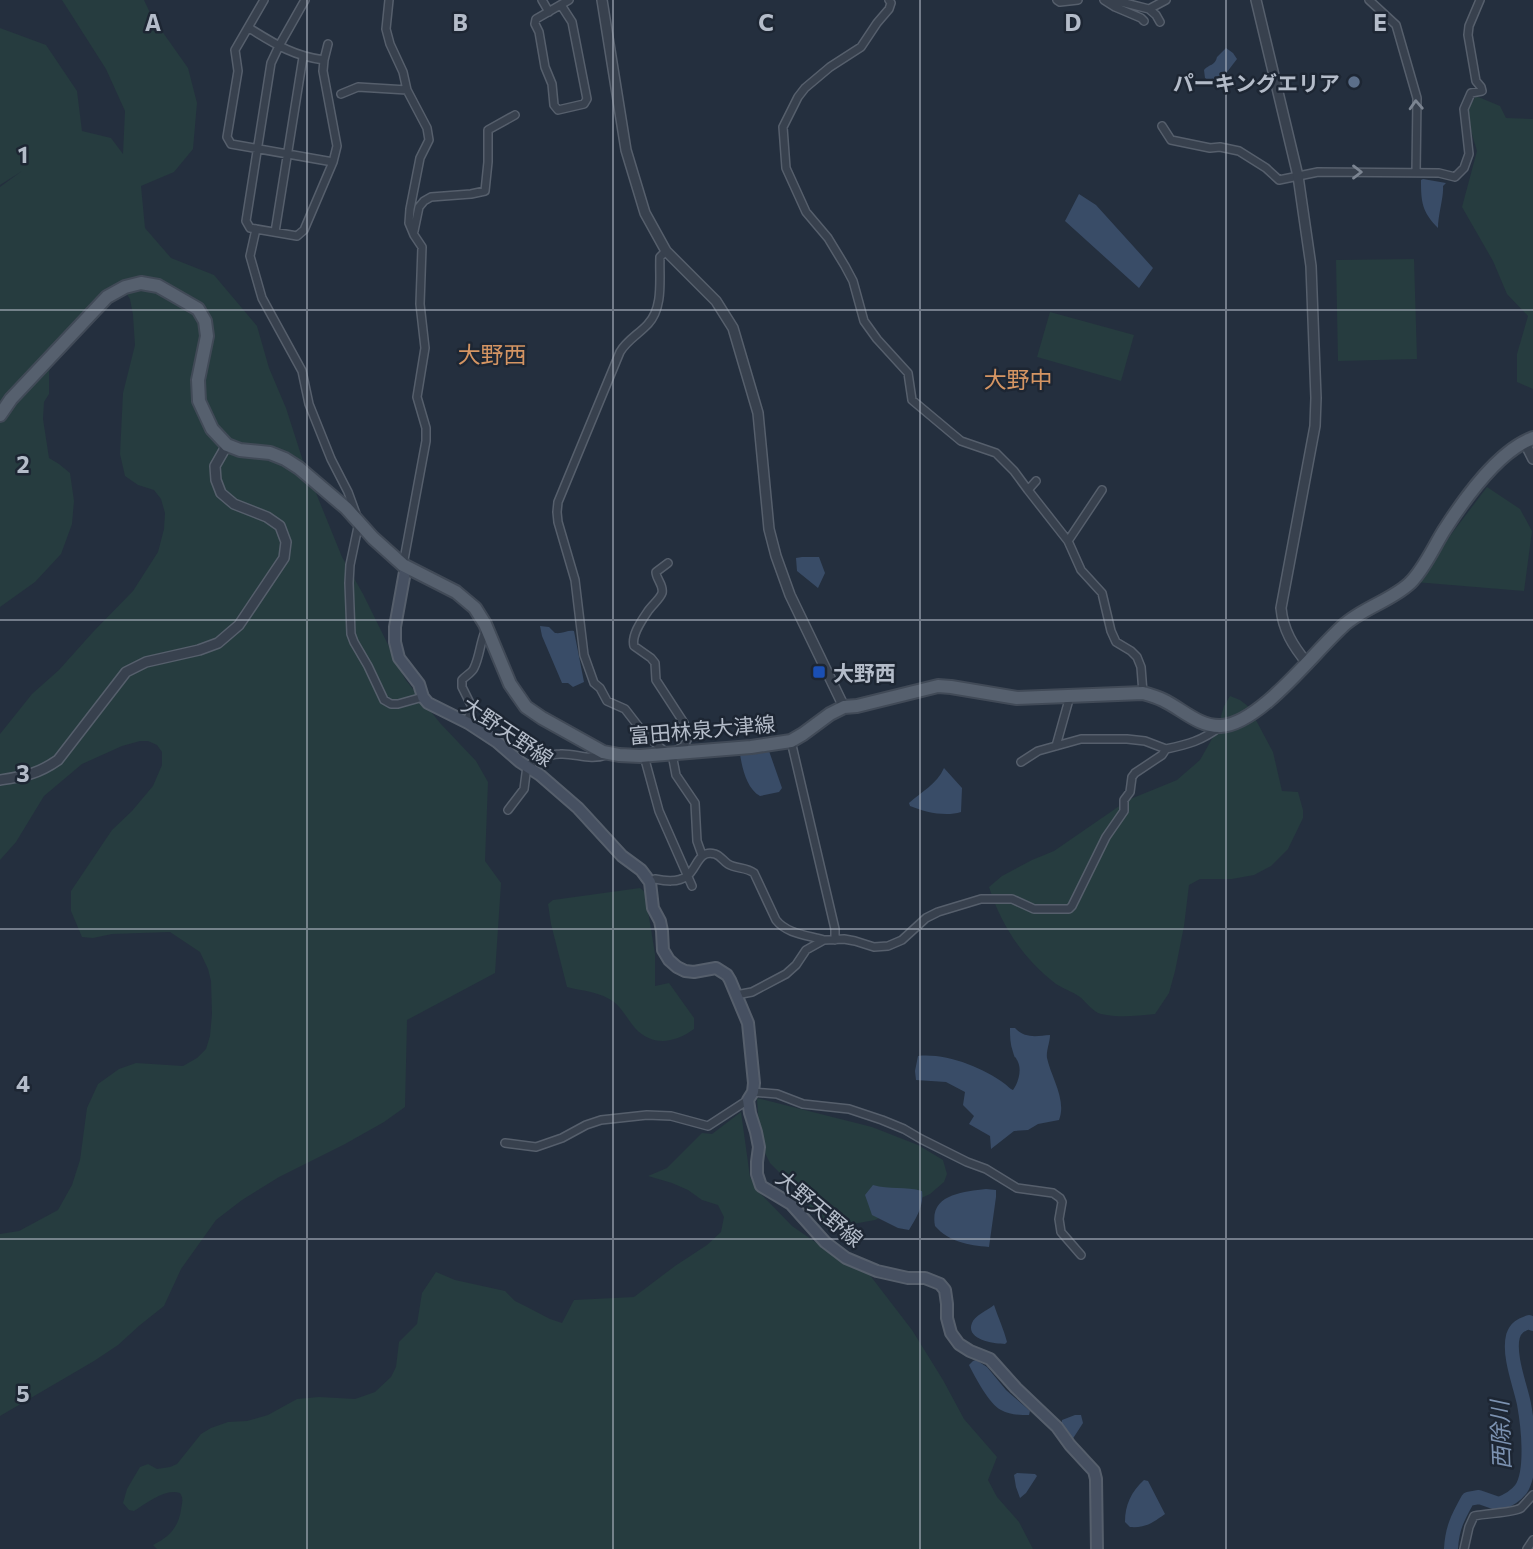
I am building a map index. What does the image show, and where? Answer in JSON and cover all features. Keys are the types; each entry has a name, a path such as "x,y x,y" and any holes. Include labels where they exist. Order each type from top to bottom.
{"main road":[{"path":"0,415 11,399 107,297 125,287 141,283 158,286 198,309 205,321 207,336 198,380 199,401 212,429 228,445"},
{"path":"1220,726 1245,720 1284,687 1345,624 1410,583 1469,496 1496,464 1528,440"},
{"name":"富田林泉大津線","path":"228,445 240,450 270,453 299,468 346,508 373,538 404,565 456,593 475,608 510,684 526,707 608,754 644,756 791,741 844,708 938,686 1017,698 1143,693 1163,700 1197,720 1220,726"},
{"name":"大野天野線","path":"404,565 395,642 399,658 419,684 428,704 466,722 527,765 578,808 622,856 646,876 651,887 653,908 660,921 663,950 669,960 685,971 716,968 730,980 748,1023 754,1083 750,1113 759,1147 757,1174 761,1186 791,1204 825,1242 854,1262 877,1271 908,1278 925,1278 940,1284 945,1290 951,1333 959,1344 990,1359 1057,1427 1094,1471 1097,1549"}],"street":[{"path":"264,0 235,50 238,72 227,137 231,145 333,162"},
{"path":"305,0 271,62 246,221 250,228 297,236 304,230 333,162 337,146 323,72 328,44"},
{"path":"389,0 386,29 390,44 403,72 407,90 427,128 429,140 420,158 409,223 422,247 420,304 425,348 417,397 426,428 426,441 404,565"},
{"path":"542,0 549,12"},
{"path":"561,5 572,22 587,99 584,104 558,110 554,106 552,84 545,67 535,24 536,19 569,0"},
{"path":"602,0 626,150 645,213 666,251 716,301 733,328 758,414 769,529 776,556 790,595 844,708"},
{"path":"889,0 889,9 867,41 830,67 798,97 783,127 786,168 806,212 828,238 853,281 864,321 877,340 908,373 912,400 961,441 996,453 1014,471 1068,541 1081,570 1102,593 1116,642 1137,657 1141,667 1143,693"},
{"path":"1058,0 1078,0"},
{"path":"1149,9 1166,0"},
{"path":"1256,0 1298,176 1311,266 1315,426 1281,608 1282,620 1294,648 1307,663"},
{"path":"1369,0 1396,25 1418,98 1416,173"},
{"path":"1162,126 1171,140 1210,148 1240,150 1279,180 1318,172 1439,173 1455,177 1461,173 1469,154 1464,109 1471,93 1482,91 1476,81 1468,35 1468,26 1480,0"},
{"path":"1108,2 1117,1 1149,9 1160,22"},
{"path":"1108,2 1144,21"},
{"path":"249,27 303,57 324,60"},
{"path":"275,232 303,57"},
{"path":"341,94 358,88 407,90"},
{"path":"414,235 419,207 424,201 431,197 485,191 488,130 515,115"},
{"path":"256,229 250,257 262,298 302,371 309,404 359,522 349,583 351,634 384,700 398,704 423,697"},
{"path":"666,251 660,257 658,307 650,322 625,344 620,352 558,502 557,512 575,580 584,655 594,683 607,701 625,709 642,731 663,750 672,754"},
{"path":"1528,440 1533,459"},
{"path":"0,780 44,770 58,760 126,672 146,662 200,650 218,643 239,625 284,558 286,542 280,526 267,517 234,504 221,493 215,466 228,445"},
{"path":"1028,490 1036,481"},
{"path":"1068,541 1102,490"},
{"path":"668,563 656,572 662,594 648,611 632,640 634,646 651,658 656,680 684,723 688,738 684,746 672,754"},
{"path":"466,722 473,709 462,687 462,680 473,671 486,627"},
{"path":"1056,746 1070,696"},
{"path":"1021,762 1038,751 1081,739 1145,741 1166,749 1191,744 1220,726"},
{"path":"791,741 835,929 835,940"},
{"path":"655,879 680,880 688,876 702,855 716,854 728,864 754,873 776,920 788,931 824,940 855,941 874,947 888,946 902,940 926,918 938,912 981,899 1012,899 1034,909 1069,909 1106,837 1124,811 1124,800 1130,792 1132,777 1166,749"},
{"path":"508,810 524,789 527,765 558,753 596,758 608,754"},
{"path":"672,754 676,775 695,803 697,841 702,855"},
{"path":"644,756 659,811 692,886"},
{"path":"736,995 752,992 786,974 806,950 824,940"},
{"path":"743,1010 752,992"},
{"path":"505,1143 536,1147 601,1120 647,1115 671,1116 708,1126 751,1096 777,1094 803,1104 849,1109 882,1120 967,1162 985,1168 1017,1188 1053,1193 1062,1202 1059,1219 1061,1232 1081,1255"},
{"path":"1464,1549 1474,1516 1520,1509 1533,1495"},
{"path":"1527,1549 1533,1541"}],"green space":[{"path":"62,0 144,0 152,17 188,68 197,103 193,149 174,172 141,186 145,228 171,258 214,275 257,326 269,368 286,408 303,461 342,557 405,679 440,723 476,761 488,782 485,861 501,883 495,973 407,1020 405,1107 384,1122 279,1177 242,1200 216,1220 181,1269 164,1306 118,1345 0,1416 0,1234 19,1231 58,1210 72,1185 80,1160 87,1108 98,1084 119,1069 136,1063 183,1066 197,1058 206,1049 212,1014 211,981 200,952 170,932 82,937 71,911 71,891 112,830 153,786 162,765 162,752 157,745 140,741 82,764 44,796 16,842 0,860 0,734 32,694 59,670 133,591 158,552 164,529 165,513 161,499 154,490 138,485 125,476 120,454 123,393 135,345 130,299 126,293 101,293 76,323 53,361 49,372 49,394 44,402 43,419 49,458 70,473 74,501 72,524 61,554 35,582 0,607 0,187 22,171 0,185 0,28 46,45 77,91 82,131 111,138 123,154 125,111 106,69"},
{"path":"1476,96 1500,106 1506,118 1533,119 1533,389 1517,382 1517,354 1528,316 1507,294 1493,261 1462,207 1477,151 1468,109"},
{"path":"1414,259 1417,359 1338,361 1336,260"},
{"path":"1050,312 1134,335 1121,381 1037,357"},
{"path":"1487,487 1520,509 1532,531 1524,591 1415,582"},
{"path":"1230,696 1249,707 1273,752 1282,791 1298,792 1303,818 1288,849 1271,866 1254,875 1232,879 1200,879 1189,885 1175,971 1169,993 1155,1014 1121,1016 1098,1013 1080,997 1056,984 1033,964 1007,928 989,887 1002,876 1054,851 1128,800 1177,780 1200,760 1217,730"},
{"path":"640,888 645,892 655,954 655,986 669,983 694,1018 694,1029 671,1040 656,1040 642,1034 620,1007 609,999 567,987 551,924 548,904 553,900"},
{"path":"757,1098 872,1127 918,1145 943,1160 947,1174 944,1182 930,1194 875,1220 842,1226 820,1219 770,1163 760,1143"},
{"path":"741,1112 750,1177 759,1192 792,1226 869,1274 912,1330 964,1419 997,1457 988,1480 997,1497 1019,1522 1033,1549 157,1549 153,1545 164,1539 178,1522 182,1501 180,1493 162,1494 134,1511 129,1510 123,1503 127,1489 140,1467 148,1464 157,1469 177,1464 201,1434 211,1428 268,1415 297,1399 355,1399 375,1392 391,1377 396,1367 399,1342 417,1324 422,1293 436,1272 455,1280 505,1291 515,1301 562,1323 574,1300 634,1297 707,1245 721,1232 724,1217 718,1205 702,1200 672,1183 648,1176 667,1168 702,1133 712,1134"}],"water":[{"path":"1226,48 1237,59 1227,72 1228,83 1220,90 1205,78 1204,70 1215,62"},
{"path":"1423,179 1446,183 1443,186 1438,228 1429,217 1422,201"},
{"path":"1079,194 1096,205 1153,268 1139,288 1065,221"},
{"path":"819,557 825,573 818,588 797,571 796,558"},
{"path":"540,626 549,627 555,633 574,631 584,682 573,687 562,683"},
{"path":"769,751 782,788 779,792 760,796 748,783 740,754"},
{"path":"944,768 962,788 961,812 935,813 910,806 909,803 933,783"},
{"path":"1010,1028 1027,1035 1050,1035 1047,1058 1060,1097 1061,1112 1059,1120 1038,1124 1028,1130 1014,1131 991,1149 990,1136 969,1124 974,1116 963,1105 965,1092 946,1082 916,1080 915,1071 918,1056 952,1059 975,1067 1013,1090 1020,1069 1011,1046"},
{"path":"873,1185 922,1191 921,1207 909,1230 898,1228 872,1215 865,1195"},
{"path":"996,1190 989,1247 959,1242 946,1236 935,1226 937,1207 942,1201 958,1194"},
{"path":"994,1305 1006,1337 1005,1344 982,1340 971,1329 975,1318"},
{"path":"976,1360 987,1367 1006,1390 1030,1411 1029,1415 1008,1413 992,1403 969,1365"},
{"path":"1081,1415 1083,1423 1072,1440 1062,1426 1062,1420"},
{"path":"1017,1473 1037,1476 1020,1498 1014,1475"},
{"path":"1144,1480 1148,1481 1165,1514 1149,1524 1130,1527 1125,1522 1126,1510 1132,1494"}],"waterway":[{"name":"西除川","path":"1451,1549 1456,1523 1468,1499 1479,1497 1499,1504 1516,1494 1525,1481 1528,1460 1527,1424 1513,1361 1512,1344 1517,1328 1529,1322 1533,1324"}],"place":[{"name":"パーキングエリア","path":"1354,82"},
{"name":"大野西","path":"819,672"}],"district":[{"name":"大野西","path":"492,354"},
{"name":"大野中","path":"1018,379"}]}
